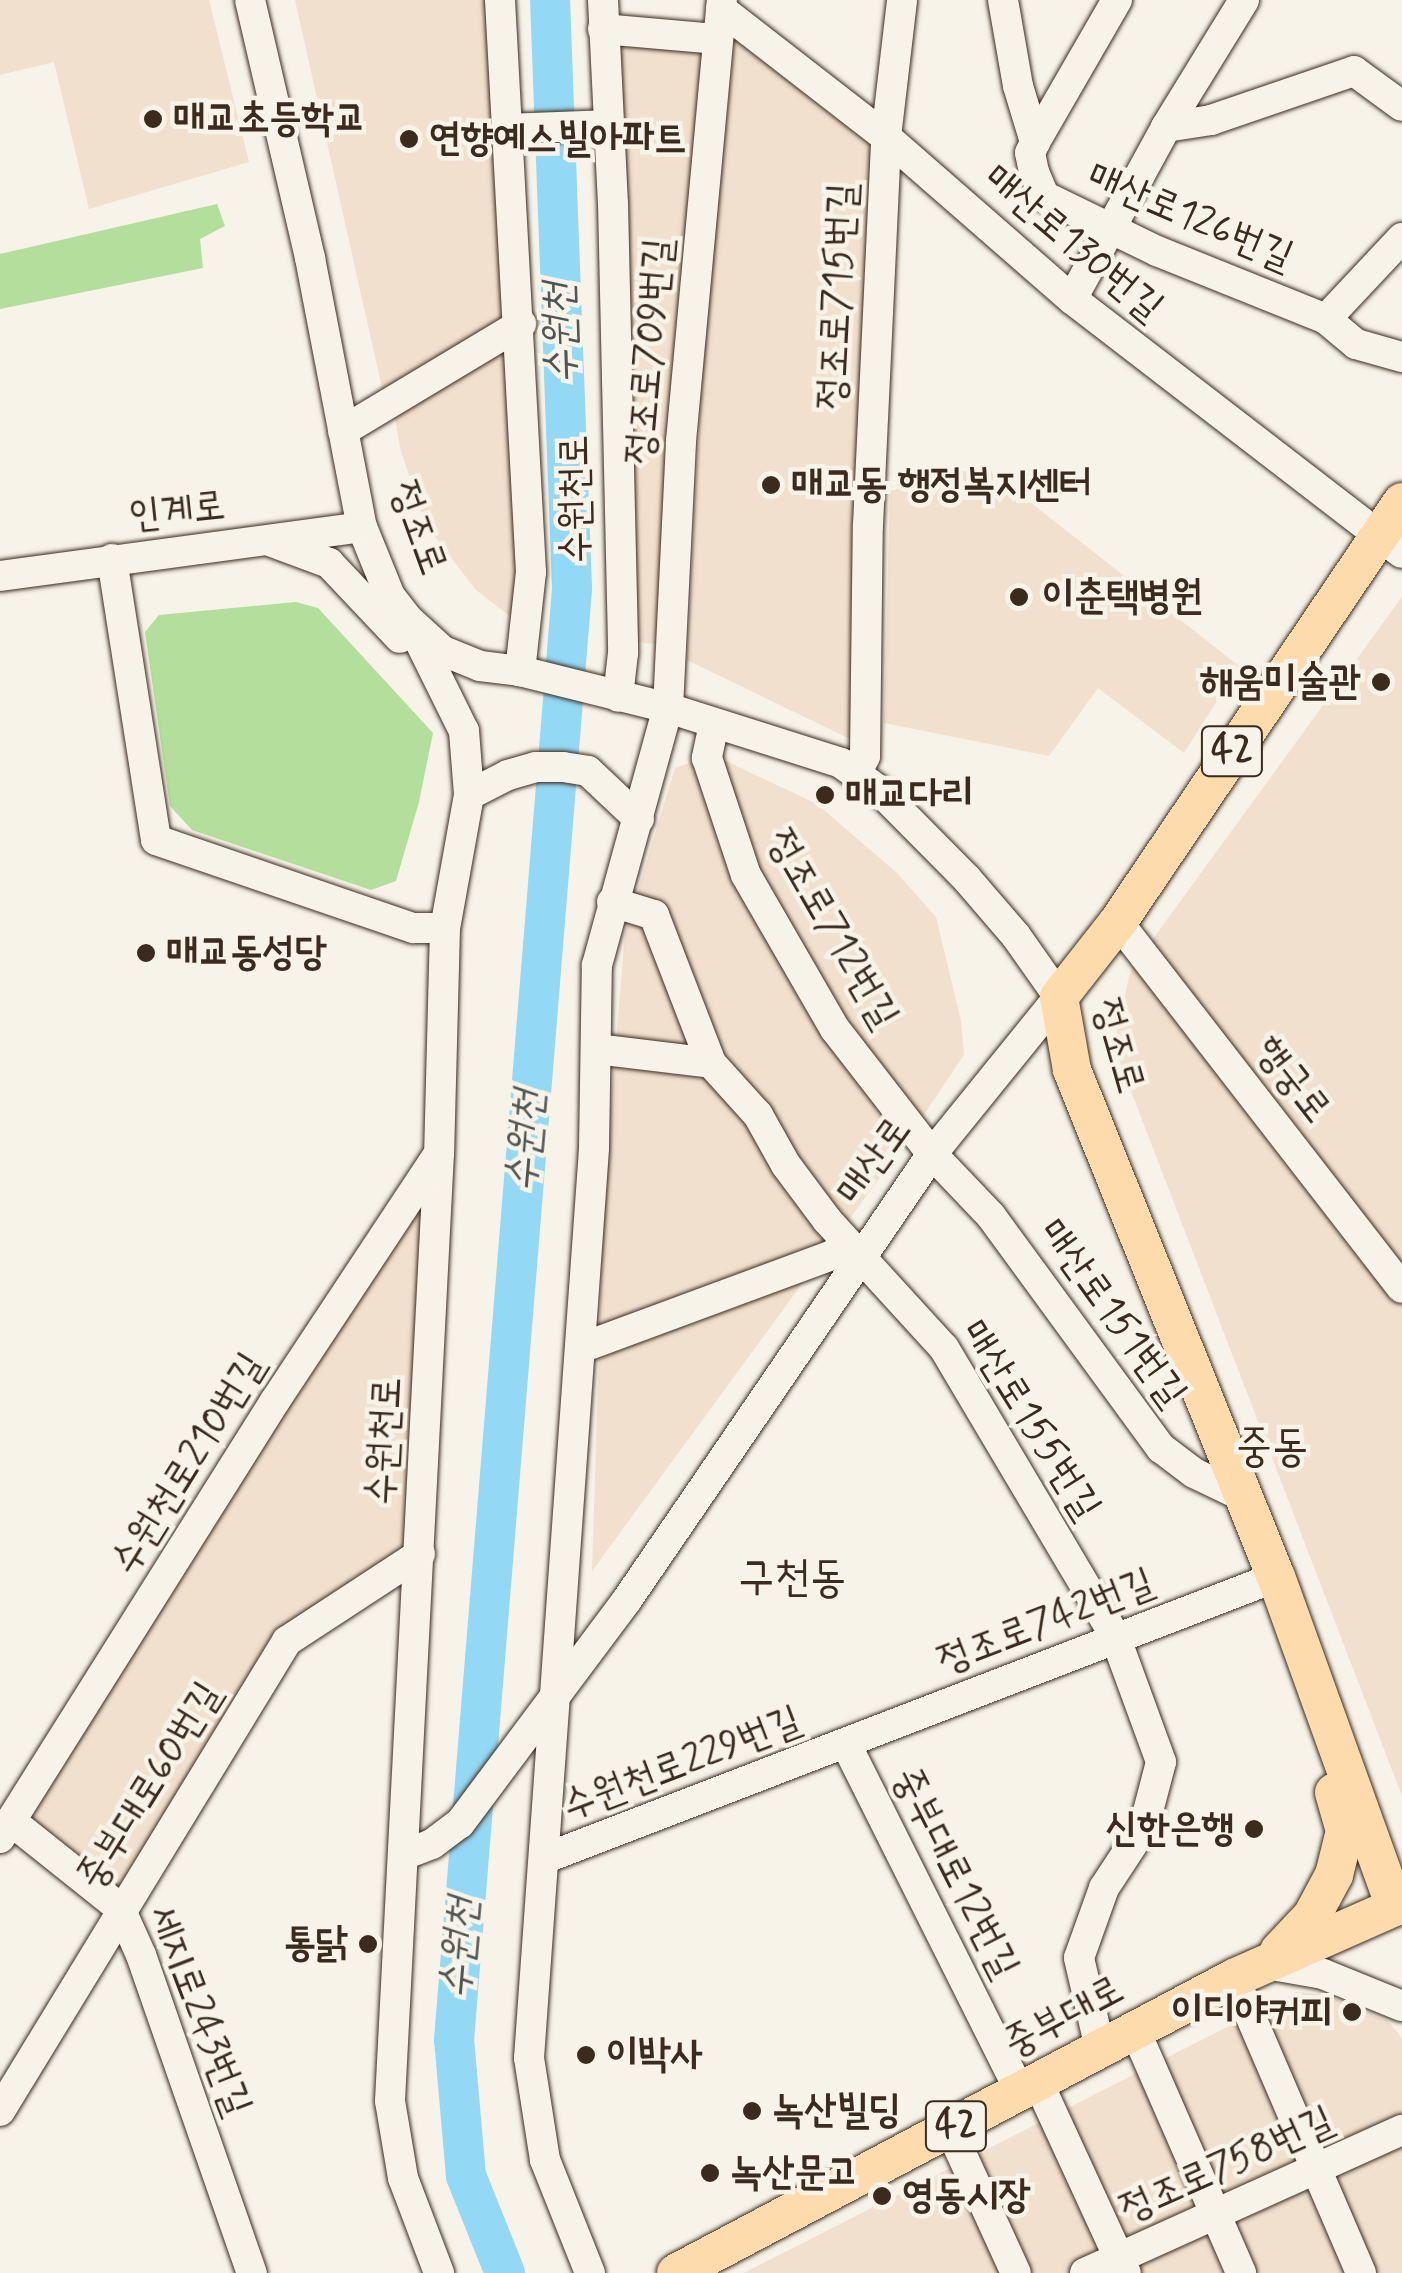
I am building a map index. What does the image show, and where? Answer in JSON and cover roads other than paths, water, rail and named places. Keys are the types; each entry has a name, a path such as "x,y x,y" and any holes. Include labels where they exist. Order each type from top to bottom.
{"main road":[{"name":"매산로","path":"1059,998 1118,922 1389,544 1402,502"},
{"name":"정조로","path":"1059,998 1072,1070 1276,1578 1400,1908"},
{"path":"1250,1970 1321,1903 1340,1855 1345,1831 1324,1769 1331,1731"},
{"name":"중부대로","path":"676,2273 1250,1970 1400,1908"}],"street":[{"name":"정조로","path":"250,0 310,258 362,527 390,596 443,651 480,666 668,708 841,763 881,792 967,879 1016,936 1059,998"},
{"name":"수원천로","path":"500,0 531,572 525,673"},
{"name":"정조로715번길","path":"856,774 865,756 868,525 886,136 902,0"},
{"name":"매산로126번길","path":"1003,0 1018,86 1035,142 1030,152 1044,196 1112,225 1157,250 1326,320 1356,344 1402,358"},
{"path":"1035,142 1117,0"},
{"path":"1072,299 1166,127 1244,0"},
{"path":"603,14 720,16"},
{"name":"수원천로","path":"603,14 622,653 613,696"},
{"name":"매산로130번길","path":"720,16 886,136 1072,299 1389,544"},
{"name":"정조로709번길","path":"668,708 681,442 720,16"},
{"name":"매산로126번길","path":"1166,127 1210,120 1354,71 1402,106"},
{"path":"507,129 609,124"},
{"name":"매산로126번길","path":"1326,320 1402,238"},
{"path":"343,431 520,324"},
{"name":"인계로","path":"0,576 362,527"},
{"path":"270,541 329,563 438,680"},
{"path":"112,558 156,840 232,862 286,888 413,928 445,928"},
{"name":"수원천로","path":"410,620 464,731 469,795 445,928 440,1153 420,1554 418,1849 390,2100 403,2178 440,2273"},
{"path":"590,2273 545,2160 529,2058 546,1858 547,1705 581,1348 598,965 612,902 639,820 668,708"},
{"name":"정조로712번길","path":"714,724 707,758 746,876 835,1029 932,1154"},
{"path":"469,795 508,774 536,767 563,767 588,771 639,820"},
{"path":"596,1048 711,1063 654,914 612,902"},
{"name":"행궁로","path":"1118,922 1402,1288"},
{"name":"매산로","path":"418,1849 460,1824 628,1600 932,1154 1059,998"},
{"name":"매산로155번길","path":"711,1063 758,1115 786,1165 828,1220 944,1348 1115,1636 1161,1762 1144,1827 1104,1888 1079,1958 1100,2048"},
{"name":"수원천로210번길","path":"5,1830 275,1401 440,1153"},
{"name":"매산로151번길","path":"932,1154 991,1216 1161,1448 1194,1472 1244,1498"},
{"path":"581,1348 832,1255 862,1256"},
{"name":"중부대로60번길","path":"0,2110 120,1908 287,1641 420,1554"},
{"name":"정조로742번길","path":"846,1744 1115,1636 1276,1578"},
{"name":"수원천로229번길","path":"546,1858 846,1744"},
{"name":"중부대로12번길","path":"846,1744 1123,2265"},
{"name":"세지로243번길","path":"5,1830 120,1908 142,1955 252,2273"},
{"path":"1361,2273 1317,2169 1250,1970 1323,1974 1402,2006"},
{"path":"1135,2030 1241,2273"},
{"path":"950,2129 1016,2273"},
{"name":"정조로758번길","path":"1085,2273 1123,2265 1216,2214 1402,2130"}],"waterway":[{"name":"수원천","path":"505,2273 466,2176 454,2040 572,588 550,0"}],"place":[{"name":"매교초등학교","path":"153,119"},
{"name":"연향예스빌아파트","path":"409,139"},
{"name":"매교동 행정복지센터","path":"771,485"},
{"name":"이춘택병원","path":"1019,597"},
{"name":"해움미술관","path":"1381,682"},
{"name":"매교다리","path":"825,795"},
{"name":"매교동성당","path":"146,953"},
{"name":"신한은행","path":"1254,1829"},
{"name":"통닭","path":"368,1944"},
{"name":"이디야커피","path":"1352,2012"},
{"name":"이박사","path":"586,2055"},
{"name":"녹산빌딩","path":"752,2111"},
{"name":"녹산문고","path":"710,2173"},
{"name":"영동시장","path":"882,2196"}],"district":[{"name":"중동","path":"1272,1448"},
{"name":"구천동","path":"792,1579"}]}
